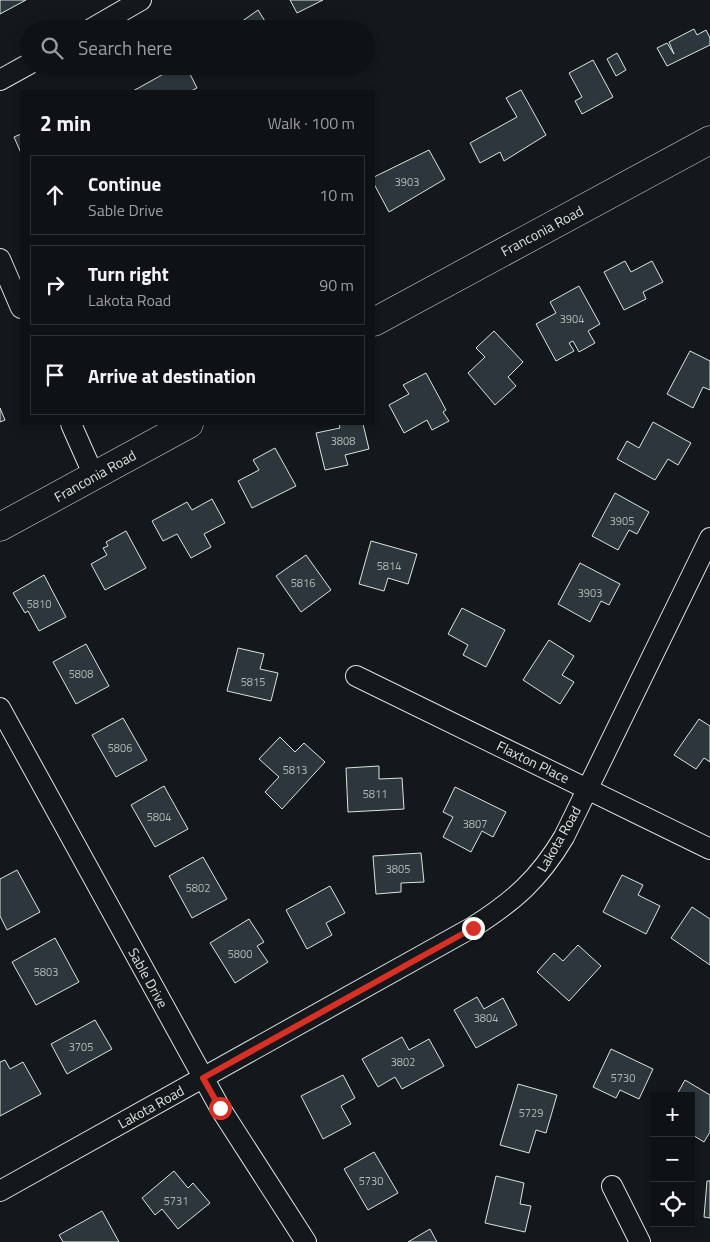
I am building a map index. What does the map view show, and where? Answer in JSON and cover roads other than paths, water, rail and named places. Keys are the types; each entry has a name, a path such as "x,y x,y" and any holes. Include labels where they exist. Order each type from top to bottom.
{"main road":[{"name":"Franconia Road","path":"375,321 710,140"},
{"name":"Franconia Road","path":"0,528 187,425"}],"street":[{"path":"107,20 141,0"},
{"path":"0,80 20,69"},
{"path":"0,259 20,306"},
{"path":"71,425 94,476"},
{"name":"Lakota Road","path":"0,1191 473,928 502,909 520,894 550,861 710,538"},
{"name":"Flaxton Place","path":"356,676 710,849"},
{"name":"Sable Drive","path":"0,708 203,1078 306,1242"},
{"path":"612,1186 640,1242"}]}
